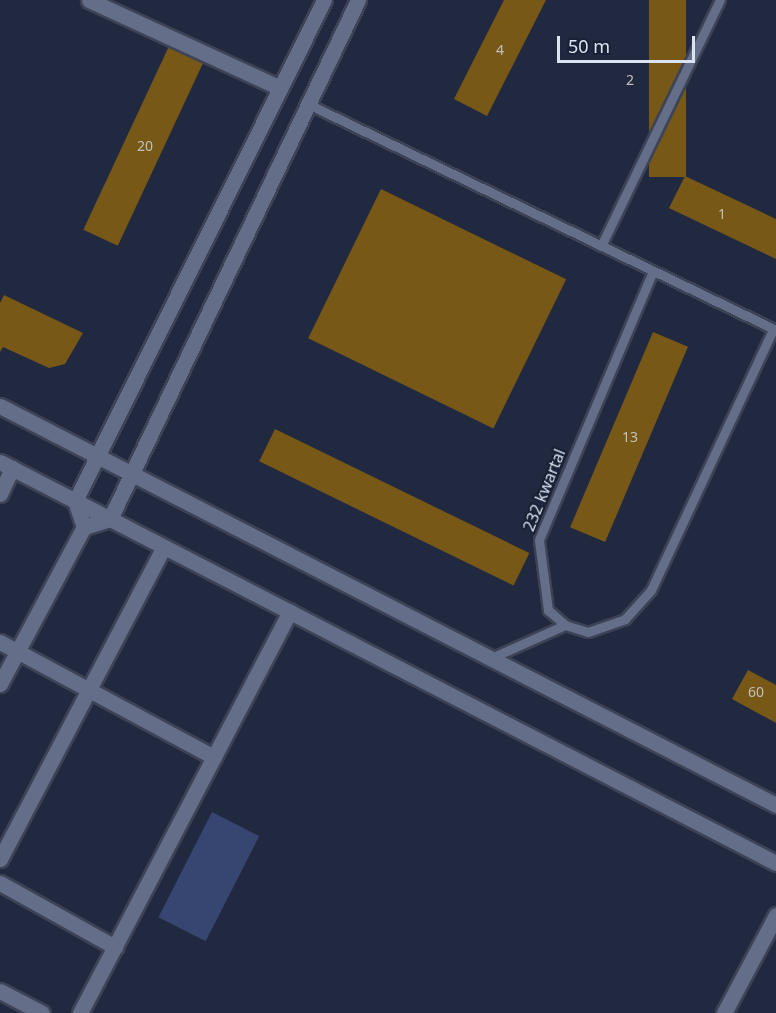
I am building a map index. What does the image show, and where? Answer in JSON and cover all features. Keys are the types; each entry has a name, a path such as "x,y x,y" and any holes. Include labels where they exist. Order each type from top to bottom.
{"street":[{"path":"89,0 280,88"},
{"path":"84,527 75,501 324,0"},
{"path":"0,684 84,527 110,519 306,103 358,0"},
{"path":"0,406 776,805"},
{"path":"0,494 6,465 776,863"},
{"path":"0,859 164,547"},
{"path":"80,1013 290,612"},
{"path":"0,642 214,757"},
{"path":"0,883 115,947"},
{"path":"724,1013 776,915"},
{"path":"0,991 42,1013"}],"lane":[{"path":"601,246 720,0"},
{"path":"306,103 775,330 651,590 625,618 588,632 565,625 490,658"},
{"name":"232 kwartal","path":"565,625 548,610 539,540 652,271"}],"shaded area":[{"path":"212,812 259,836 206,941 158,917"}],"building":[{"path":"504,0 546,0 487,116 454,99"},
{"path":"649,0 686,0 686,177 649,177"},
{"path":"170,44 204,60 118,246 83,230"},
{"path":"685,176 776,219 776,259 669,208"},
{"path":"381,189 566,279 493,429 308,338"},
{"path":"4,295 83,333 65,364 49,368 3,347 0,352 0,303"},
{"path":"653,332 688,347 605,542 570,527"},
{"path":"275,429 529,553 514,585 259,461"},
{"path":"748,670 776,685 776,723 732,699"}]}
